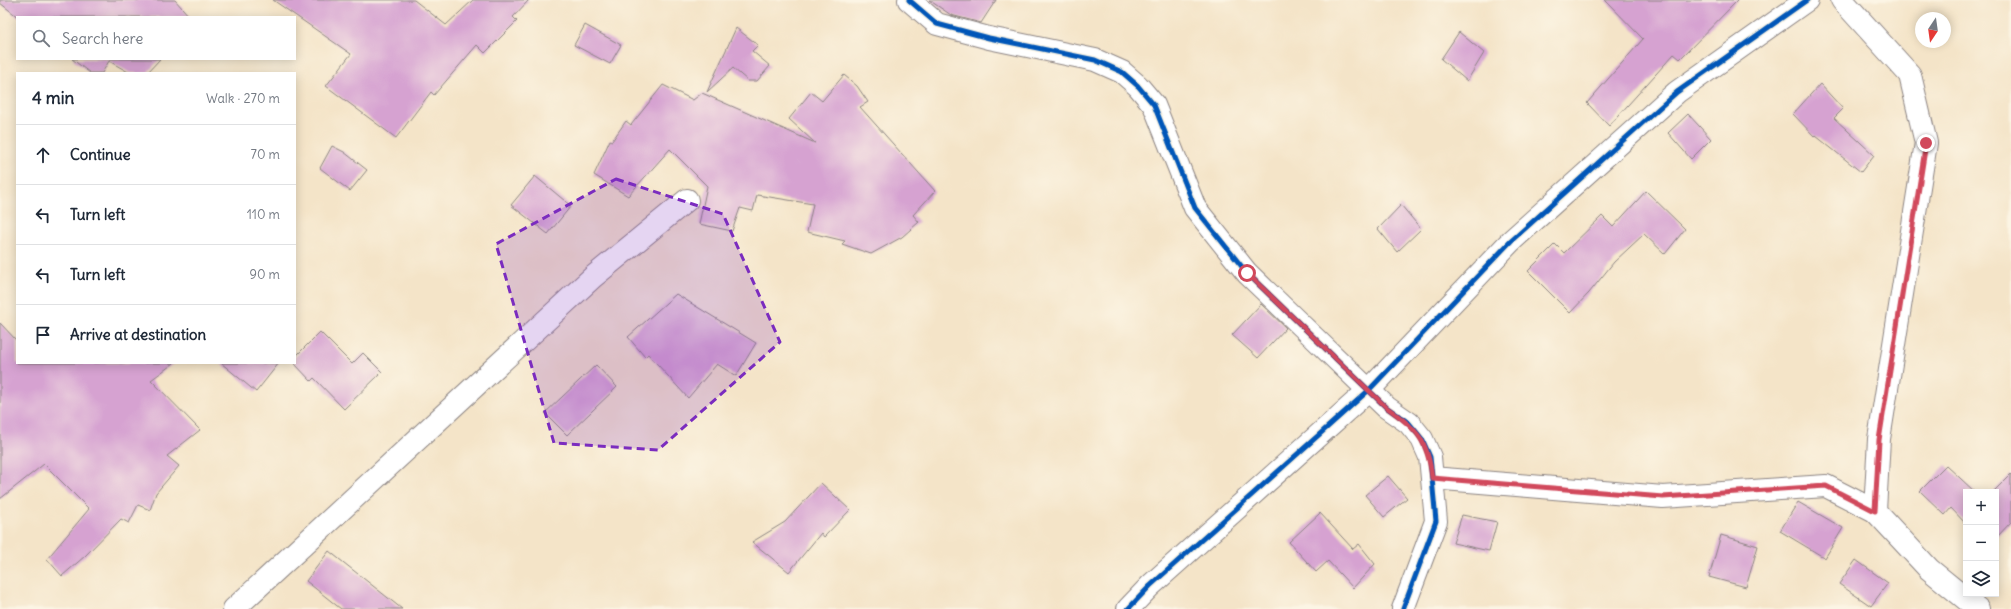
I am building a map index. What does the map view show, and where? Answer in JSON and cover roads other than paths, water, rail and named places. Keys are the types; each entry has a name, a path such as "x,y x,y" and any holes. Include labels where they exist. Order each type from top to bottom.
{"street":[{"path":"908,0 937,24 989,38 1095,60 1122,72 1138,86 1154,105 1195,208 1247,273 1386,407 1409,423 1422,439 1430,457 1436,521 1404,609"},
{"path":"1128,609 1150,586 1369,390 1511,241 1677,92 1807,0"},
{"path":"1842,0 1910,76 1926,143 1879,440 1875,511"},
{"path":"234,609 594,277 687,200"},
{"path":"1432,478 1663,497 1826,486 1875,511 1929,569 1978,609"}]}
